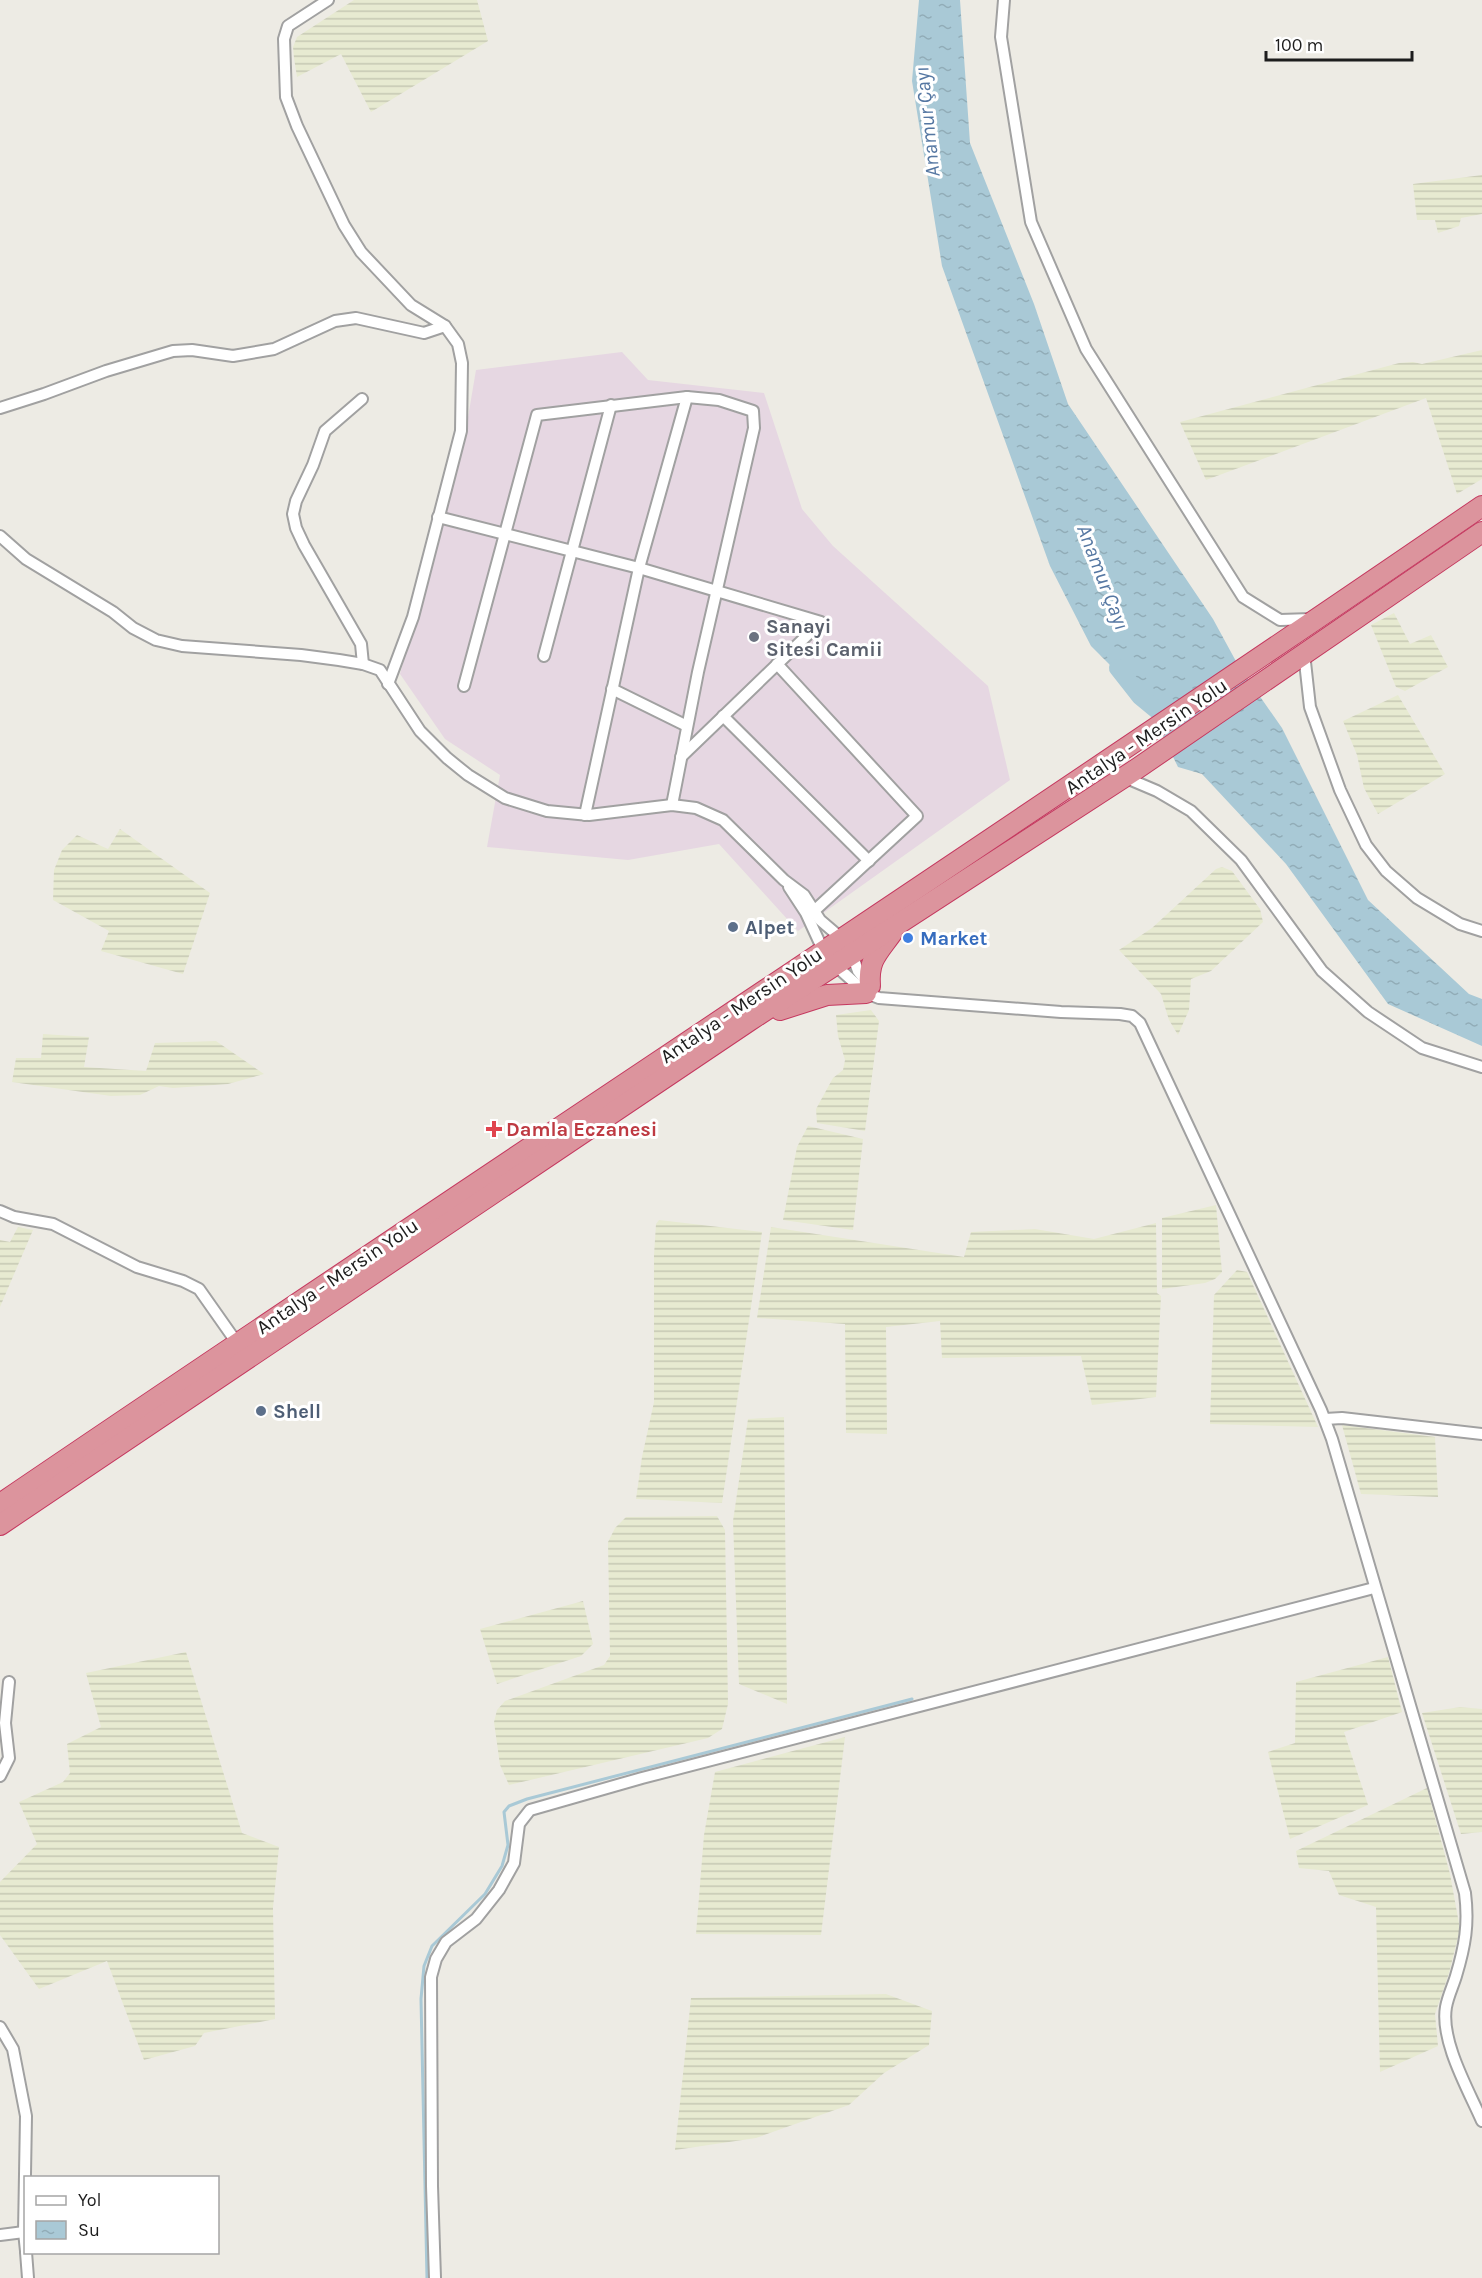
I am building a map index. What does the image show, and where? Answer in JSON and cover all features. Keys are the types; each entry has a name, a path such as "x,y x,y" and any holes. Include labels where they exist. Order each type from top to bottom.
{"highway":[{"name":"Antalya - Mersin Yolu","path":"0,1504 237,1343 847,946 1123,751 1482,506"},
{"name":"Antalya - Mersin Yolu","path":"847,946 900,923 1129,773 1482,532"},
{"path":"749,1021 813,998 872,993 869,969 900,923"},
{"name":"Antalya - Mersin Yolu","path":"0,1525 749,1021 829,958"}],"street":[{"path":"328,0 288,26 284,39 286,97 297,126 344,225 361,252 411,305 445,326 458,344 462,363 461,431 412,617 388,684"},
{"path":"1004,0 1001,37 1031,222 1086,349 1243,597 1281,620 1318,619"},
{"path":"0,408 106,371 173,351 192,350 233,356 274,349 335,321 356,318 424,333 445,326"},
{"path":"585,815 639,568 687,397"},
{"path":"464,686 537,415 687,397 718,400 753,411 754,428 716,592 672,805"},
{"path":"362,399 325,431 313,465 296,501 293,514 296,528 304,545 361,644 363,664"},
{"path":"544,656 611,405"},
{"path":"438,517 639,568 821,622 681,757"},
{"path":"1,538 26,559 113,612 133,628 156,639 182,646 301,655 363,664 380,670 420,731 468,775 505,798 547,811 585,815 672,805 696,808 723,820 784,880 804,895 820,920 847,946 858,971 872,993"},
{"path":"1300,656 1310,707 1340,790 1366,845 1386,871 1417,898 1460,924 1482,932"},
{"path":"777,664 917,816 814,911"},
{"path":"612,689 687,726"},
{"path":"723,716 869,861"},
{"path":"1129,773 1191,811 1241,860 1322,971 1368,1012 1422,1048 1482,1067"},
{"path":"784,880 806,913 829,958 872,993 1061,1012 1120,1014 1132,1016 1140,1023 1325,1419 1465,1893 1468,1916 1467,1936 1446,2007 1446,2022 1458,2067 1482,2121"},
{"path":"0,1211 53,1224 137,1267 183,1281 199,1289 237,1343"},
{"path":"1325,1419 1342,1418 1482,1434"},
{"path":"435,2278 432,2175 432,1977 436,1959 446,1942 476,1919 499,1890 514,1863 519,1824 530,1810 642,1778 1374,1588"},
{"path":"0,1776 9,1758 5,1723 9,1682"},
{"path":"0,2028 13,2049 26,2116 25,2176"},
{"path":"0,2235 24,2232"},
{"path":"26,2254 28,2278"}],"shaded area":[{"path":"622,352 648,380 764,393 802,509 833,546 988,686 1010,780 798,931 719,844 628,860 487,847 500,775 445,739 400,674 463,447 476,370"}],"green space":[{"path":"354,0 477,0 488,41 371,112 341,54 297,77 294,58 293,47 297,37"},
{"path":"1482,175 1482,214 1461,218 1459,226 1438,233 1435,220 1417,220 1413,184"},
{"path":"1482,350 1482,479 1457,494 1426,398 1206,480 1180,422 1399,363 1422,364"},
{"path":"1394,613 1410,644 1431,635 1448,667 1405,691 1396,687 1371,625"},
{"path":"1398,695 1445,774 1378,814 1364,788 1357,755 1343,721"},
{"path":"120,829 210,893 183,974 101,951 109,931 53,900 54,870 62,850 77,835 108,849"},
{"path":"1222,867 1232,871 1260,909 1263,922 1211,971 1191,979 1189,1010 1178,1035 1169,1020 1161,994 1119,950 1152,928 1216,869"},
{"path":"871,1010 879,1021 865,1131 817,1123 816,1109 833,1078 843,1070 845,1060 838,1036 836,1015"},
{"path":"43,1034 89,1037 84,1067 146,1071 155,1043 216,1041 264,1074 228,1084 173,1088 159,1086 140,1095 111,1096 12,1082 16,1058 41,1058"},
{"path":"808,1126 863,1139 853,1230 783,1220 797,1147"},
{"path":"1216,1205 1222,1272 1215,1279 1205,1283 1162,1289 1162,1218"},
{"path":"659,1220 762,1232 722,1503 636,1499 654,1402 654,1255 656,1224"},
{"path":"1156,1223 1157,1293 1161,1296 1156,1397 1092,1405 1081,1356 942,1358 940,1321 886,1327 887,1434 846,1433 845,1324 757,1318 771,1227 964,1257 971,1232 1035,1229 1094,1239"},
{"path":"18,1227 33,1230 0,1307 0,1240 10,1242"},
{"path":"1237,1270 1247,1272 1318,1427 1210,1424 1214,1295"},
{"path":"784,1417 787,1704 739,1684 733,1521 748,1419"},
{"path":"1342,1425 1435,1437 1438,1497 1361,1494"},
{"path":"717,1516 725,1530 728,1704 722,1729 708,1738 509,1785 500,1765 494,1722 497,1710 505,1701 604,1665 610,1656 608,1542 615,1528 626,1517"},
{"path":"583,1601 593,1644 581,1656 497,1684 480,1629"},
{"path":"186,1652 242,1833 279,1847 273,1908 275,2019 204,2033 195,2046 144,2060 107,1961 39,1989 0,1935 0,1882 37,1844 19,1802 63,1782 70,1773 67,1744 101,1727 86,1673"},
{"path":"1388,1657 1402,1712 1344,1732 1368,1805 1290,1839 1268,1752 1295,1743 1296,1682"},
{"path":"1460,1707 1482,1709 1482,1832 1461,1834 1422,1713"},
{"path":"845,1737 821,1935 696,1934 704,1835 715,1772"},
{"path":"1427,1788 1450,1874 1460,1929 1449,1973 1435,2014 1438,2046 1380,2072 1376,1907 1339,1895 1329,1871 1299,1868 1296,1851"},
{"path":"886,1994 932,2011 929,2045 884,2073 849,2105 756,2138 675,2150 691,1998"}],"water":[{"path":"919,0 960,0 970,143 1034,304 1068,404 1213,619 1238,665 1282,728 1368,900 1469,994 1482,999 1482,1046 1388,1004 1286,864 1202,774 1178,767 1145,700 1091,646 1050,566 942,266 912,81"}],"waterway":[{"name":"Anamur Çayı","path":"1118,668 1140,696 1163,715"},
{"path":"427,2278 421,1999 424,1966 432,1946 485,1894 502,1866 508,1845 504,1812 509,1806 527,1799 912,1699"}],"place":[{"name":"Sanayi Sitesi Camii","path":"754,637"},
{"name":"Alpet","path":"733,927"},
{"name":"Market","path":"908,938"},
{"name":"Damla Eczanesi","path":"494,1129"},
{"name":"Shell","path":"261,1411"}]}
